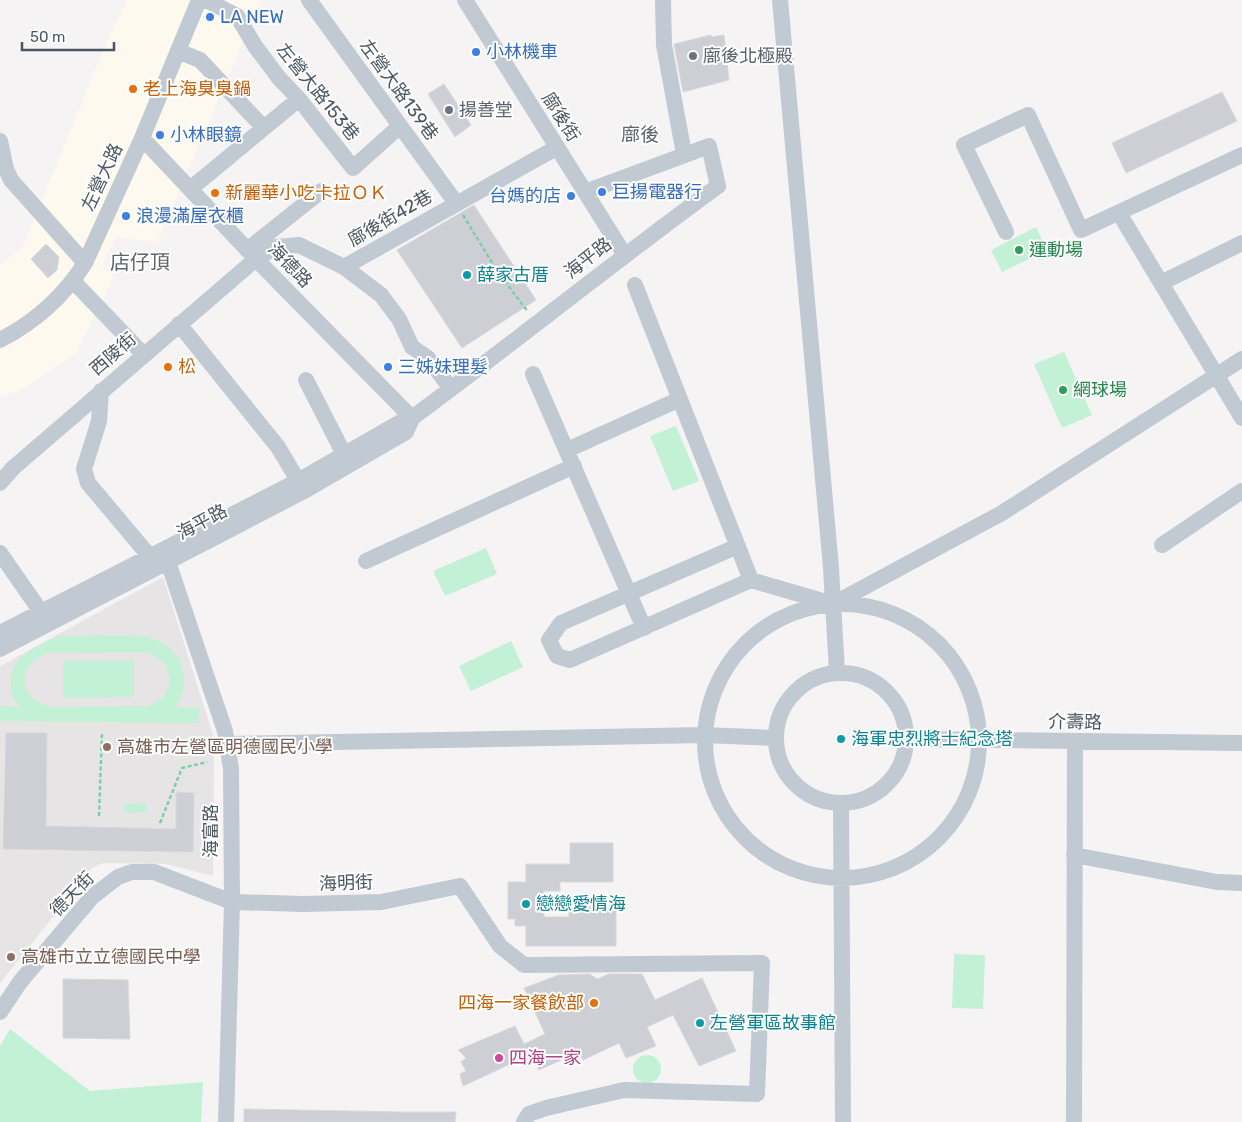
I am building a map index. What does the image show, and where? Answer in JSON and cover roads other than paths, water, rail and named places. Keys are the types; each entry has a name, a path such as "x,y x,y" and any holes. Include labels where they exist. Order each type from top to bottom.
{"street":[{"name":"左營大路","path":"0,340 38,316 74,281 85,263 142,138 199,0"},
{"name":"左營大路153巷","path":"206,0 237,16 255,46 279,78 299,99 353,168 400,126"},
{"name":"左營大路139巷","path":"309,0 456,204"},
{"name":"廍後街","path":"465,0 624,254"},
{"path":"585,192 684,154 664,45 663,0"},
{"path":"780,0 833,604 837,672"},
{"path":"178,51 200,60 263,127"},
{"path":"190,189 299,99"},
{"path":"1006,232 964,145 1028,115 1081,230 1242,155"},
{"name":"海德路","path":"142,138 251,254 412,418"},
{"path":"0,142 6,169 11,180 85,263"},
{"name":"海平路","path":"0,634 44,617 301,486 347,460 406,432 412,418 537,324 624,254 718,186 708,146 684,154"},
{"name":"廍後街42巷","path":"344,267 556,148"},
{"path":"251,254 321,191"},
{"path":"1119,213 1242,418"},
{"path":"1161,283 1242,243"},
{"path":"251,254 299,245 344,267 381,295 399,319 412,347 428,358 451,389"},
{"name":"西陵街","path":"0,483 14,468 179,324 251,254"},
{"path":"74,281 144,355"},
{"path":"635,285 738,546 756,582"},
{"path":"179,324 278,447 301,486"},
{"path":"738,546 630,595 561,623 549,640 557,656 570,660 756,582 833,604 865,606 896,615 924,630 942,647 965,679 977,708 980,740 979,765 972,788 962,810 948,830 930,847 910,861 880,873 840,879 816,876 792,869 770,858 750,844 734,826 714,791 706,760 704,736 708,707 719,680 734,656 754,636 778,620 805,609 833,604 1002,513 1242,359"},
{"path":"533,374 644,628"},
{"path":"306,380 347,460"},
{"path":"101,391 99,421 84,469 88,483 160,558"},
{"path":"566,450 680,398"},
{"path":"366,561 574,466"},
{"path":"1162,546 1242,491"},
{"path":"0,553 44,617"},
{"name":"海富路","path":"160,558 227,744 231,770 232,902 226,1122"},
{"name":"海平路","path":"0,649 44,617"},
{"path":"837,672 867,677 892,695 906,723 908,739 905,756 898,771 888,784 874,795 858,801 841,803 821,800 802,791 788,776 778,758 775,738 778,719 786,701 800,686 817,676 837,672"},
{"path":"227,744 704,736 775,738"},
{"name":"介壽路","path":"908,739 1242,742"},
{"path":"1074,1122 1076,742"},
{"path":"841,803 843,1122"},
{"path":"1074,855 1217,882 1242,883"},
{"name":"德天街","path":"0,1012 20,982 92,897 118,877 132,872 154,872 232,902"},
{"name":"海明街","path":"232,902 303,904 381,902 460,886 500,946 524,965 762,963 757,1094 624,1090 546,1108 529,1114 524,1122"}],"place":[{"name":"LA NEW","path":"210,17"},
{"name":"小林機車","path":"476,52"},
{"name":"廍後北極殿","path":"693,56"},
{"name":"老上海臭臭鍋","path":"133,89"},
{"name":"揚善堂","path":"449,110"},
{"name":"小林眼鏡","path":"160,135"},
{"name":"巨揚電器行","path":"602,192"},
{"name":"新麗華小吃卡拉ＯＫ","path":"215,193"},
{"name":"台媽的店","path":"571,196"},
{"name":"浪漫滿屋衣櫃","path":"126,216"},
{"name":"運動場","path":"1019,250"},
{"name":"薛家古厝","path":"467,275"},
{"name":"松","path":"168,367"},
{"name":"三姊妹理髮","path":"388,367"},
{"name":"網球場","path":"1063,390"},
{"name":"海軍忠烈將士紀念塔","path":"841,739"},
{"name":"高雄市左營區明德國民小學","path":"107,747"},
{"name":"戀戀愛情海","path":"526,904"},
{"name":"高雄市立立德國民中學","path":"11,957"},
{"name":"四海一家餐飲部","path":"594,1003"},
{"name":"左營軍區故事館","path":"700,1023"},
{"name":"四海一家","path":"499,1058"}],"district":[{"name":"廍後","path":"640,134"},
{"name":"店仔頂","path":"140,262"}]}
